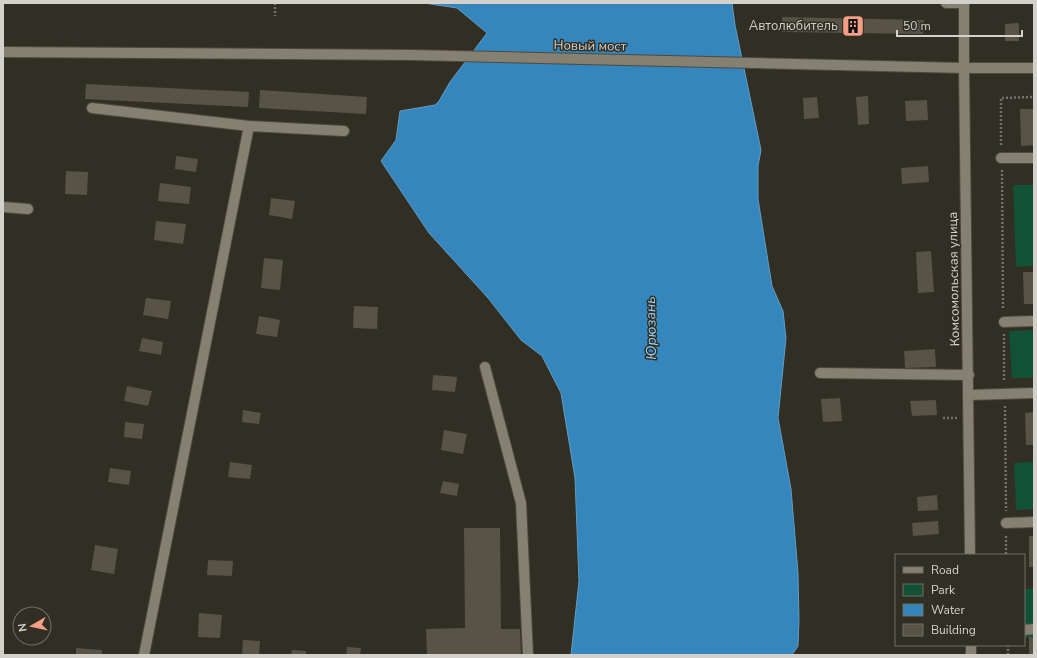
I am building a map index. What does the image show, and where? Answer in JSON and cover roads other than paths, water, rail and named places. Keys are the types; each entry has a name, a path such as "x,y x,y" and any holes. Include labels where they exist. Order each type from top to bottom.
{"main road":[{"path":"946,3 964,3"},
{"name":"Комсомольская улица","path":"964,3 970,554"},
{"name":"Новый мост","path":"3,52 412,55 964,68 1034,68"},
{"path":"92,108 248,126 344,131"},
{"path":"144,655 248,126"},
{"path":"1001,158 1034,158"},
{"path":"3,207 28,210"},
{"path":"1004,322 1034,321"},
{"path":"485,367 521,503 528,655"},
{"path":"820,373 969,375"},
{"path":"969,395 1034,393"},
{"path":"1006,523 1034,522"}],"water":[{"name":"Юрюзань","path":"424,3 732,3 735,25 761,150 758,166 758,199 772,286 783,311 786,338 778,418 791,489 798,573 798,646 792,655 571,655 579,581 575,478 561,393 542,356 521,340 488,298 429,233 381,161 396,140 400,111 435,105 450,82 487,33 457,8"}],"place":[{"name":"Автолюбитель","path":"853,26"}]}
